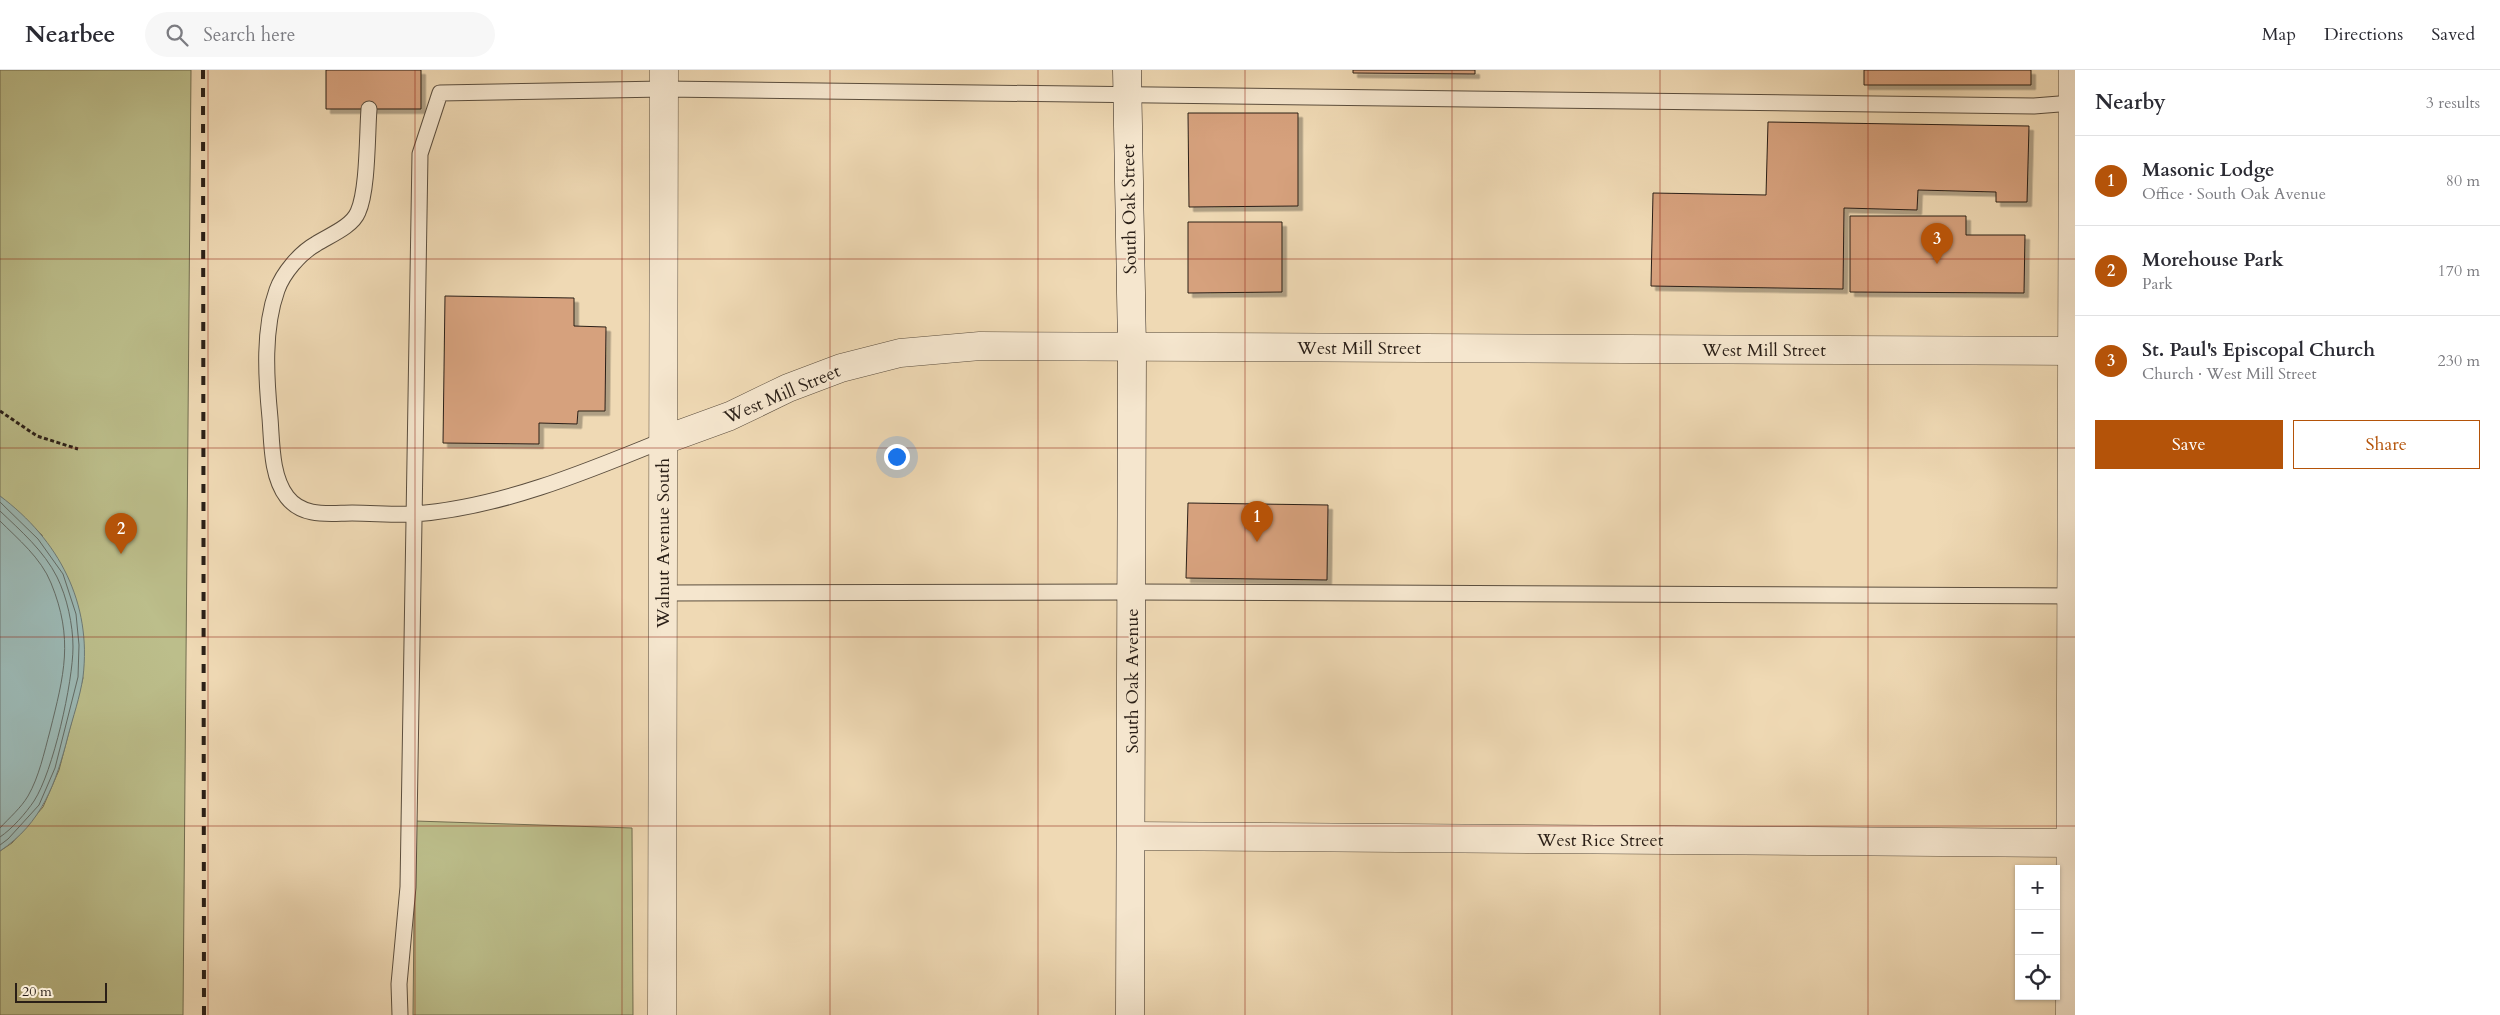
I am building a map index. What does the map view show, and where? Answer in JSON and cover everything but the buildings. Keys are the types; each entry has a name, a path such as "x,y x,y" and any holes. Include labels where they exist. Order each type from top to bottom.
{"street":[{"path":"2070,1015 2073,843 2073,70"},
{"name":"Walnut Avenue South","path":"662,1015 664,80"},
{"name":"South Oak Street","path":"1127,82 1132,348"},
{"name":"West Mill Street","path":"664,440 730,416 788,388 841,368 900,353 980,346 2073,351"},
{"name":"South Oak Avenue","path":"1130,1015 1132,348"},
{"name":"West Rice Street","path":"1131,836 2073,843"}],"lane":[{"path":"400,1015 399,984 408,887 412,514 420,154 440,93 664,80 1127,82 2034,106 2072,103"},
{"path":"369,109 364,179 358,213 335,234 314,244 291,266 277,289 269,317 269,408 274,460 280,484 288,499 307,513 412,514 475,504 554,483 664,440"},
{"path":"663,593 1132,592 2073,596"}],"path":[{"path":"0,411 38,436 78,449"}],"green space":[{"path":"0,70 191,70 183,1015 0,1015 0,851 12,843 43,807 59,770 83,678 42,535 0,496"},
{"path":"415,821 632,828 633,1015 413,1015"}],"water":[{"path":"0,496 21,513 39,532 55,553 67,575 76,599 82,624 84,650 83,677 80,692 52,786 37,815 27,828 0,851"}],"railway":[{"path":"203,70 204,1015"}],"place":[{"name":"St. Paul's Episcopal Church","path":"1937,264"},
{"name":"Masonic Lodge","path":"1257,542"},
{"name":"Morehouse Park","path":"121,554"}]}
